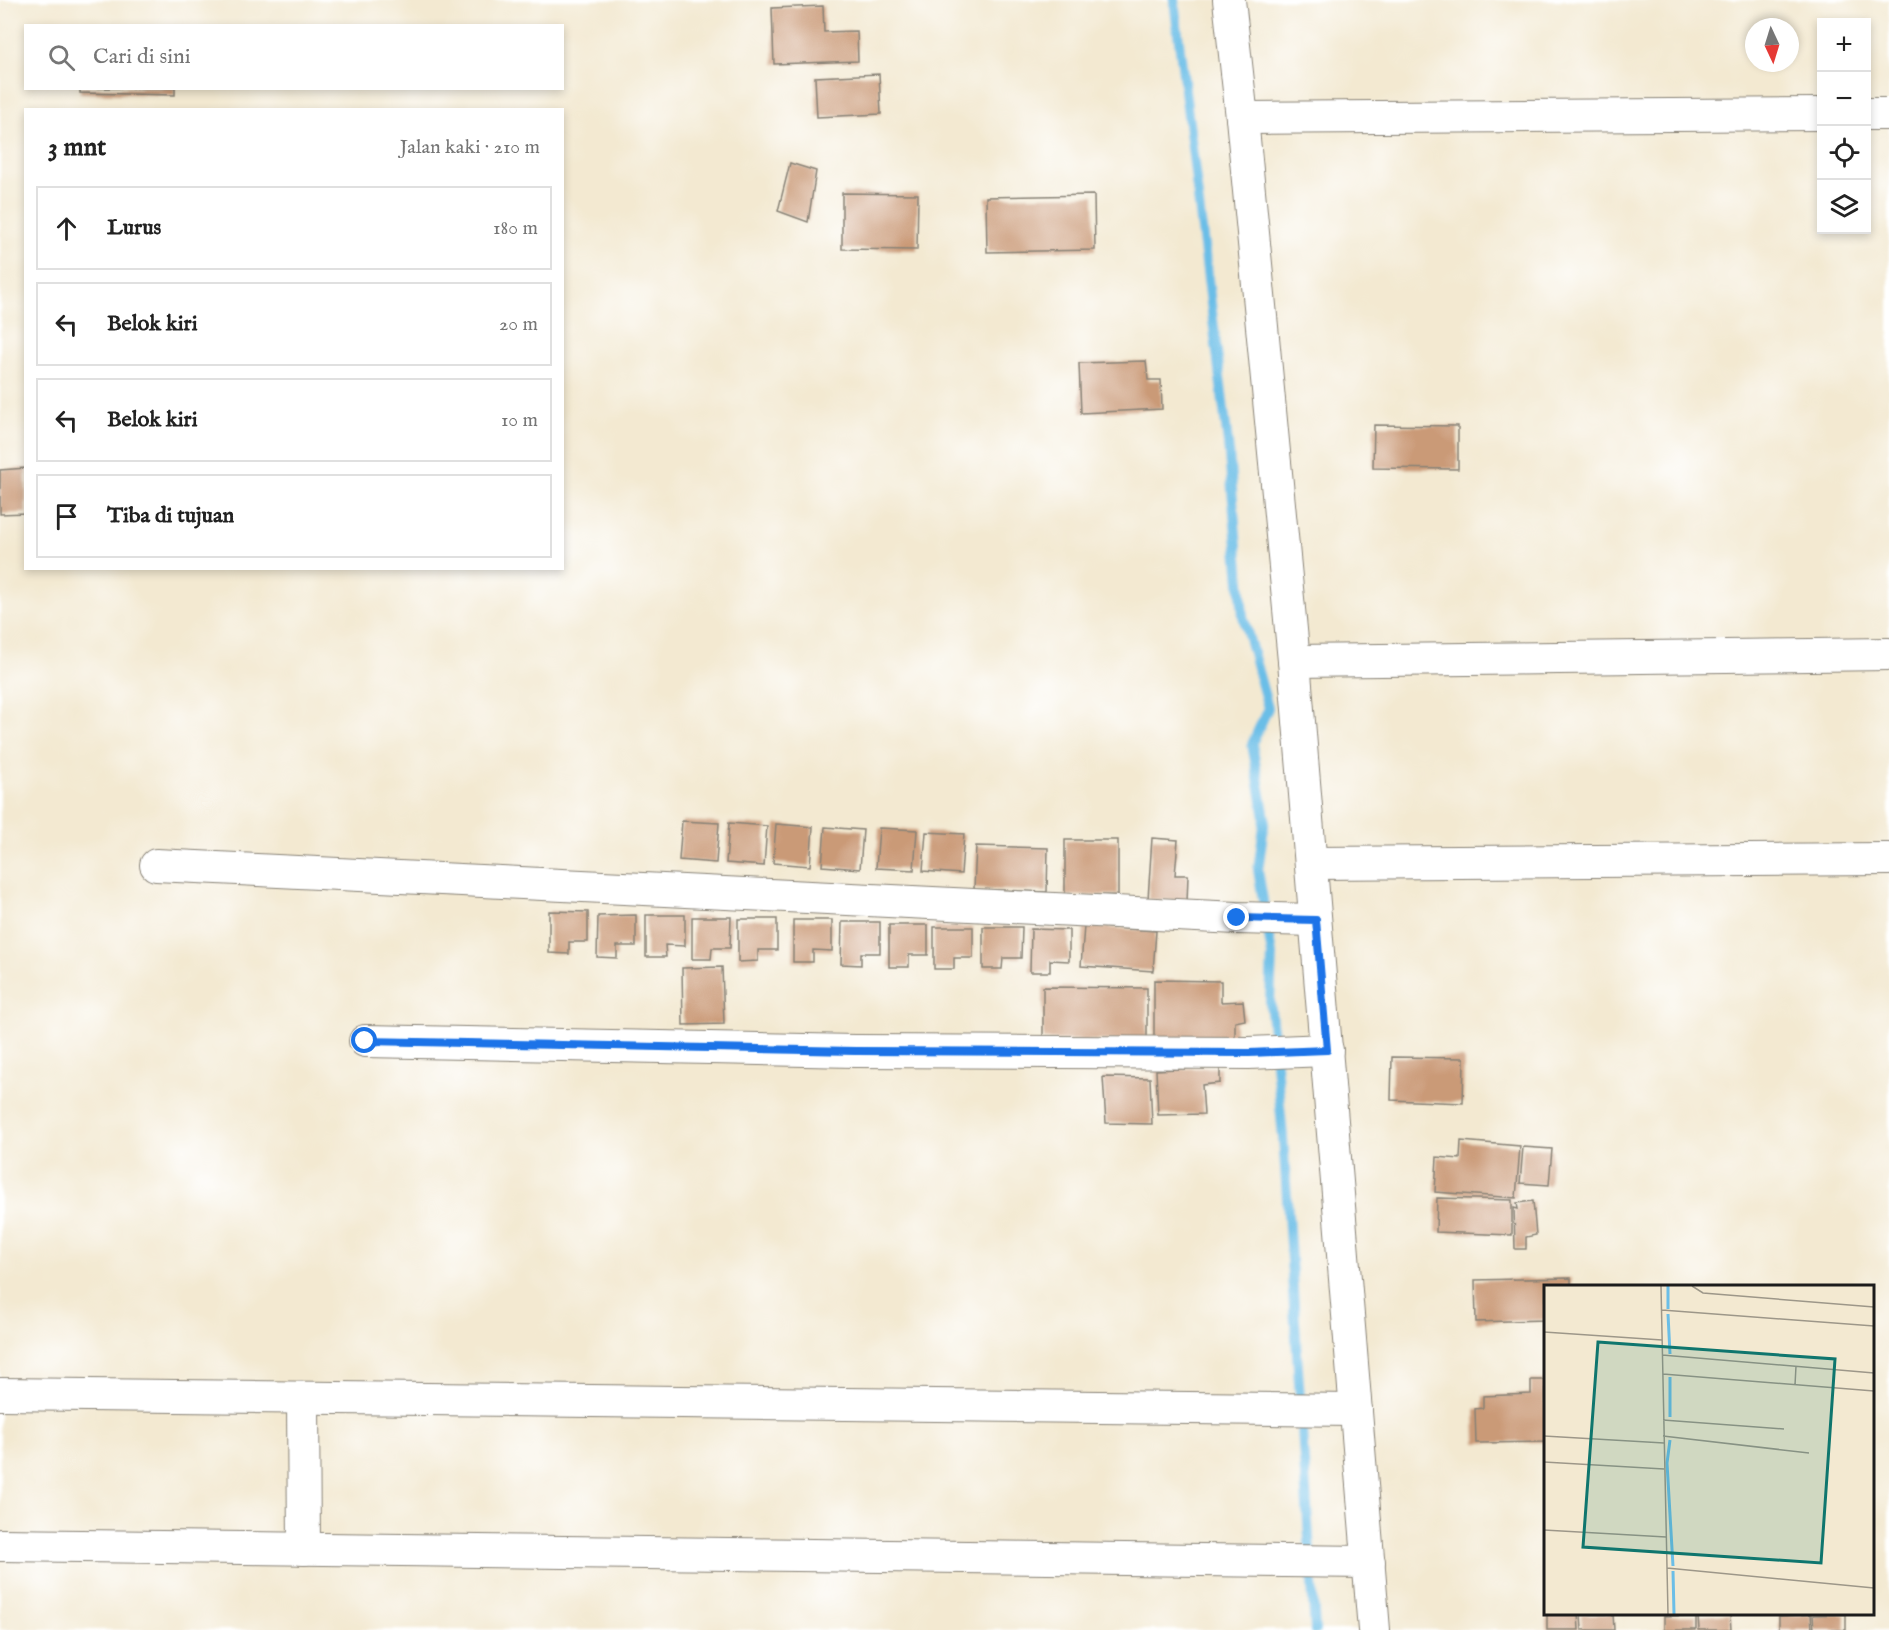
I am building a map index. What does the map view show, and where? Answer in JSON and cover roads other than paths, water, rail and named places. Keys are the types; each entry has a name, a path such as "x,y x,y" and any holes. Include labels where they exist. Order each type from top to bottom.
{"street":[{"path":"1228,0 1242,118 1294,661 1311,863 1308,920 1317,1051 1356,1410 1374,1630"},
{"path":"1242,118 1817,114"},
{"path":"1871,114 1889,114"},
{"path":"1294,661 1889,654"},
{"path":"1311,863 1889,860"},
{"path":"156,865 1308,920"},
{"path":"365,1041 855,1051 1249,1053 1317,1051"},
{"path":"0,1394 1356,1410"},
{"path":"303,1398 304,1549"},
{"path":"0,1545 1369,1562"}],"waterway":[{"path":"1174,0 1228,443 1243,616 1268,708 1252,744 1265,818 1258,870 1272,955 1270,1001 1283,1137 1315,1630"}]}
